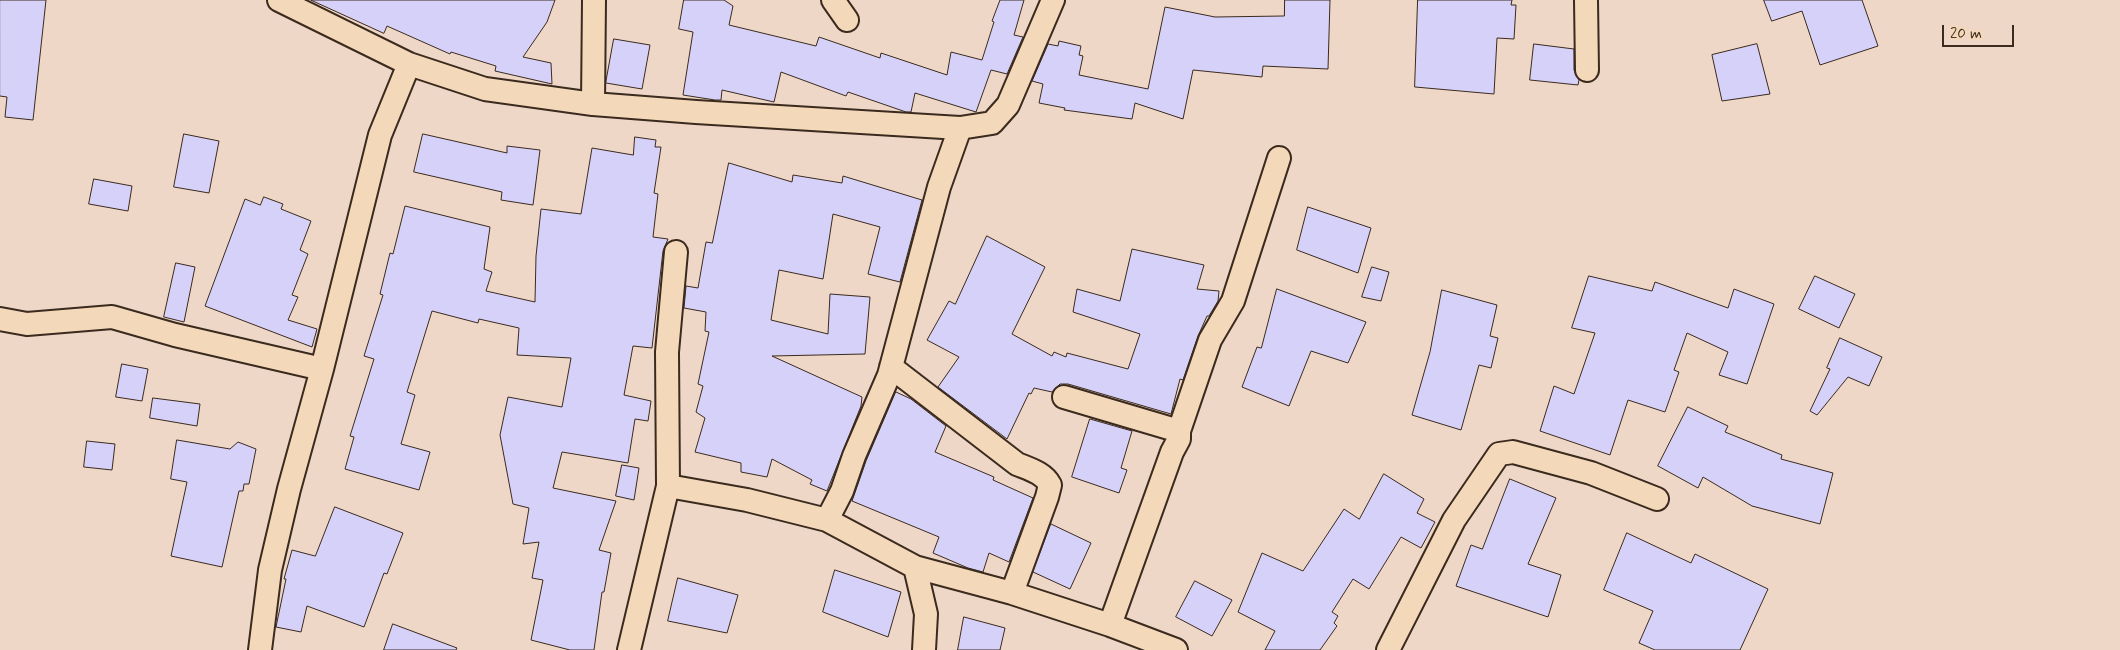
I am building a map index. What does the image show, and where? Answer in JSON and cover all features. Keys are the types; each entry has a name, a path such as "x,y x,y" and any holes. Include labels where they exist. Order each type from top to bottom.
{"street":[{"path":"279,0 409,64 485,89 594,104 960,128 992,123 1008,105 1053,0"},
{"path":"594,0 594,104"},
{"path":"833,0 847,20"},
{"path":"1586,0 1587,70"},
{"path":"260,650 270,570 380,135 409,64"},
{"path":"827,520 842,491 854,456 892,367 939,186 960,128"},
{"path":"1110,625 1172,452 1179,439 1179,431 1210,340 1233,301 1280,158"},
{"path":"629,650 668,486 666,352 676,252"},
{"path":"0,319 27,324 112,317 175,335 322,368"},
{"path":"892,367 1017,464 1036,472 1048,480 1050,485 1047,497 1012,593"},
{"path":"1064,397 1179,431"},
{"path":"1388,650 1454,520 1499,454 1513,452 1591,474 1657,499"},
{"path":"668,486 747,500 827,520 916,568 1012,593 1110,625 1176,650"},
{"path":"916,568 926,614 924,650"}],"building":[{"path":"0,0 46,0 33,120 5,117 7,97 0,96"},
{"path":"311,0 555,0 547,22 523,57 551,63 552,84 495,71 496,66 451,52 450,54 387,26 384,33"},
{"path":"684,0 724,0 733,6 729,25 816,46 819,37 880,58 881,53 947,75 951,52 982,60 994,22 992,21 1000,0 1024,0 1014,35 1023,37 1007,74 991,70 976,112 915,93 911,112 906,112 848,92 846,96 781,72 774,102 722,90 721,100 715,100 683,95 693,32 679,29"},
{"path":"1285,0 1330,0 1328,69 1263,66 1262,77 1193,70 1183,119 1135,103 1132,119 1064,110 1065,108 1039,103 1043,84 1032,81 1048,44 1058,46 1059,41 1081,46 1079,55 1083,56 1079,75 1148,89 1165,7 1215,17 1284,16"},
{"path":"1418,0 1512,0 1511,5 1516,5 1514,39 1497,38 1494,94 1415,87"},
{"path":"1764,0 1862,0 1878,46 1820,65 1802,11 1772,21"},
{"path":"614,39 650,45 642,89 606,83"},
{"path":"1534,44 1574,49 1574,70 1579,80 1578,85 1530,80"},
{"path":"1757,44 1770,94 1722,101 1712,55"},
{"path":"184,134 219,141 209,193 174,187"},
{"path":"423,134 507,153 507,146 540,150 533,205 501,200 502,192 414,172"},
{"path":"635,137 656,140 655,147 661,147 654,193 658,194 653,237 668,239 663,251 652,348 633,346 624,395 651,401 648,421 635,419 628,463 562,452 553,488 616,501 599,550 611,553 604,592 602,592 594,650 570,650 531,640 543,580 532,578 539,542 523,544 529,508 513,504 500,435 508,397 562,407 571,358 517,355 519,328 479,319 478,323 432,311 407,392 415,395 401,444 430,452 419,490 345,469 354,437 350,436 374,359 364,356 383,295 380,294 390,253 393,254 405,206 490,227 484,269 492,272 486,291 535,302 536,256 541,209 581,214 592,148 633,155"},
{"path":"729,163 792,182 793,175 842,183 843,176 922,200 900,282 868,274 880,227 833,214 823,279 779,270 771,320 828,334 830,294 870,297 865,354 772,356 862,397 861,406 827,491 810,484 812,480 772,459 767,477 741,472 741,463 695,452 705,418 696,412 703,386 698,384 709,332 705,331 706,312 684,308 686,286 698,288 706,242 712,243"},
{"path":"94,179 132,186 128,211 89,204"},
{"path":"264,197 283,204 281,209 311,221 300,250 308,254 292,295 298,297 288,320 317,329 312,347 205,306 245,199 260,205"},
{"path":"1308,207 1371,228 1358,273 1297,250"},
{"path":"987,236 1045,267 1012,334 1052,356 1054,352 1066,357 1067,353 1128,369 1140,334 1073,312 1077,289 1120,301 1132,249 1204,265 1197,289 1219,291 1218,301 1209,316 1207,316 1183,380 1180,379 1171,414 1068,384 1060,384 1052,392 1034,388 1031,394 1029,393 1007,439 938,387 959,357 927,340 949,301 955,304"},
{"path":"176,263 195,267 184,322 164,317"},
{"path":"1372,267 1389,272 1381,301 1362,297"},
{"path":"1589,276 1652,291 1655,282 1728,308 1734,289 1774,304 1747,384 1719,375 1728,352 1687,333 1674,370 1679,372 1665,412 1628,400 1610,455 1540,431 1554,386 1574,394 1595,333 1572,328"},
{"path":"1815,276 1855,294 1839,328 1799,309"},
{"path":"1277,289 1366,322 1348,363 1311,351 1289,406 1242,387 1257,347 1261,348"},
{"path":"1442,290 1497,305 1490,336 1498,338 1491,368 1479,365 1461,430 1412,415 1430,352"},
{"path":"1840,338 1882,357 1869,386 1848,377 1817,415 1810,411 1830,369 1827,368"},
{"path":"122,364 148,369 142,401 116,397"},
{"path":"896,392 911,399 946,426 935,452 994,477 993,480 1033,498 1009,562 989,553 983,572 968,568 933,553 939,537 852,501 866,461"},
{"path":"153,398 200,404 197,426 150,418"},
{"path":"1688,407 1728,426 1725,432 1782,455 1781,459 1833,473 1820,524 1752,506 1703,477 1698,488 1658,466"},
{"path":"1090,419 1132,431 1121,468 1127,470 1119,493 1072,477"},
{"path":"177,440 230,449 238,442 256,449 249,484 244,484 243,491 239,491 222,567 171,556 187,482 171,479"},
{"path":"87,441 115,444 112,470 84,467"},
{"path":"622,465 639,468 634,500 616,496"},
{"path":"1384,474 1424,499 1417,513 1435,522 1421,548 1401,537 1369,589 1353,579 1332,612 1338,616 1334,623 1337,626 1320,650 1265,650 1275,631 1238,612 1262,553 1303,571 1344,509 1359,519"},
{"path":"1510,479 1556,498 1528,564 1561,575 1548,617 1456,586 1471,545 1482,549"},
{"path":"335,507 403,533 387,574 384,573 364,627 307,606 301,632 276,627 286,579 284,579 292,550 315,556"},
{"path":"1051,524 1091,543 1070,589 1033,572"},
{"path":"1627,533 1691,563 1695,554 1768,589 1740,650 1655,650 1639,643 1653,611 1604,590"},
{"path":"835,570 901,592 888,637 823,612"},
{"path":"678,578 738,595 727,633 668,621"},
{"path":"1195,581 1232,600 1212,636 1176,617"},
{"path":"964,617 1005,628 1000,650 958,650"},
{"path":"393,624 457,648 456,650 384,650"}]}
